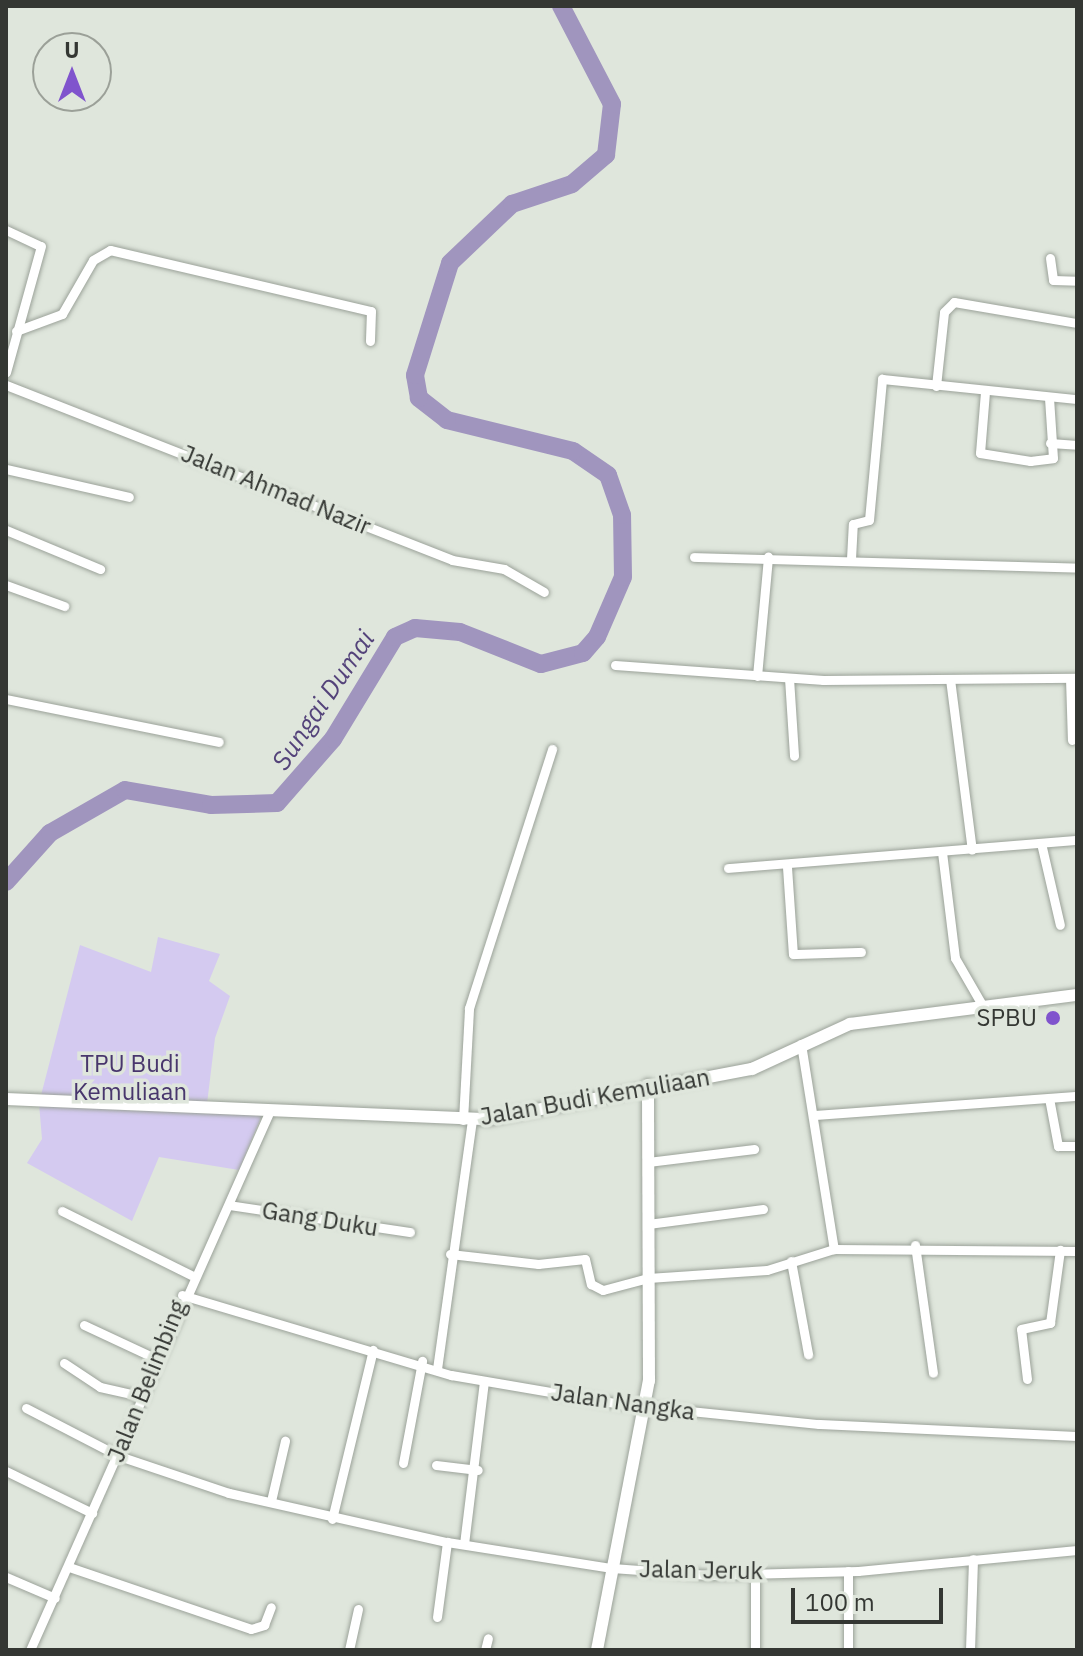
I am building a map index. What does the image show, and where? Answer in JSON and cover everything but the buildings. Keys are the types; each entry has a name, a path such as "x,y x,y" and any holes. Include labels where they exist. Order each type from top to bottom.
{"street":[{"path":"6,230 41,246 6,372"},
{"path":"16,331 62,314 93,260 110,250 371,311 370,341"},
{"path":"1050,258 1053,280 1077,281"},
{"path":"936,386 944,312 954,302 1077,323"},
{"path":"851,559 853,524 869,520 871,509 880,382 1077,399"},
{"name":"Jalan Ahmad Nazir","path":"6,385 452,560 504,569 544,592"},
{"path":"985,392 982,455 1051,462 1049,397"},
{"path":"1050,443 1077,445"},
{"path":"6,469 129,497"},
{"path":"6,530 100,569"},
{"path":"694,557 851,559 1077,568"},
{"path":"757,676 768,557"},
{"path":"6,585 64,606"},
{"path":"615,665 789,678 1073,678 1072,740"},
{"path":"789,678 794,756"},
{"path":"950,679 972,850"},
{"path":"6,699 219,742"},
{"path":"437,1369 467,1120 469,1008 552,749"},
{"path":"728,868 787,867 1077,840"},
{"path":"1041,843 1060,925"},
{"path":"942,852 955,958 981,1003"},
{"path":"787,867 793,954 861,952"},
{"name":"Jalan Budi Kemuliaan","path":"6,1099 268,1115 467,1120 648,1085 752,1069 850,1024 981,1003 1077,995"},
{"path":"801,1044 816,1115 834,1249"},
{"path":"597,1650 646,1404 648,1085"},
{"path":"816,1115 1077,1096"},
{"path":"1049,1098 1058,1146 1077,1146"},
{"name":"Jalan Belimbing","path":"30,1650 119,1456 182,1295 229,1205 268,1115"},
{"path":"648,1162 754,1149"},
{"name":"Gang Duku","path":"229,1205 410,1232"},
{"path":"648,1224 763,1209"},
{"path":"62,1211 191,1275"},
{"path":"450,1254 538,1264 585,1259 597,1289 648,1278 791,1261 834,1249 915,1245 1077,1251"},
{"path":"915,1245 933,1373"},
{"path":"1027,1379 1021,1329 1050,1323 1060,1250"},
{"path":"791,1261 808,1354"},
{"name":"Jalan Nangka","path":"182,1295 484,1381 646,1404 835,1425 1077,1436"},
{"path":"84,1325 157,1359"},
{"path":"332,1519 373,1350"},
{"path":"403,1463 422,1361"},
{"path":"64,1363 100,1387 144,1397"},
{"path":"464,1544 478,1470 484,1381"},
{"name":"Jalan Jeruk","path":"26,1408 119,1456 332,1519 447,1542 612,1568 848,1571 1077,1550"},
{"path":"271,1501 285,1441"},
{"path":"436,1465 478,1470"},
{"path":"6,1471 92,1513"},
{"path":"437,1617 447,1542"},
{"path":"970,1650 973,1559"},
{"path":"69,1567 251,1629 264,1625 271,1607"},
{"path":"848,1571 848,1650"},
{"path":"755,1572 755,1650"},
{"path":"6,1577 55,1598"},
{"path":"349,1650 358,1609"},
{"path":"485,1650 488,1638"}],"green space":[{"name":"TPU Budi Kemuliaan","path":"158,937 220,954 209,981 230,996 215,1038 206,1112 262,1115 239,1170 159,1157 132,1221 27,1163 42,1139 39,1103 80,945 151,972"}],"waterway":[{"name":"Sungai Dumai","path":"6,882 50,833 125,790 211,805 277,803 333,739 395,637 415,628 460,632 541,664 583,653 597,637 623,577 622,515 608,475 573,451 447,420 419,398 415,375 450,263 512,204 572,184 606,155 612,104 561,6"}],"place":[{"name":"SPBU","path":"1053,1018"}]}
